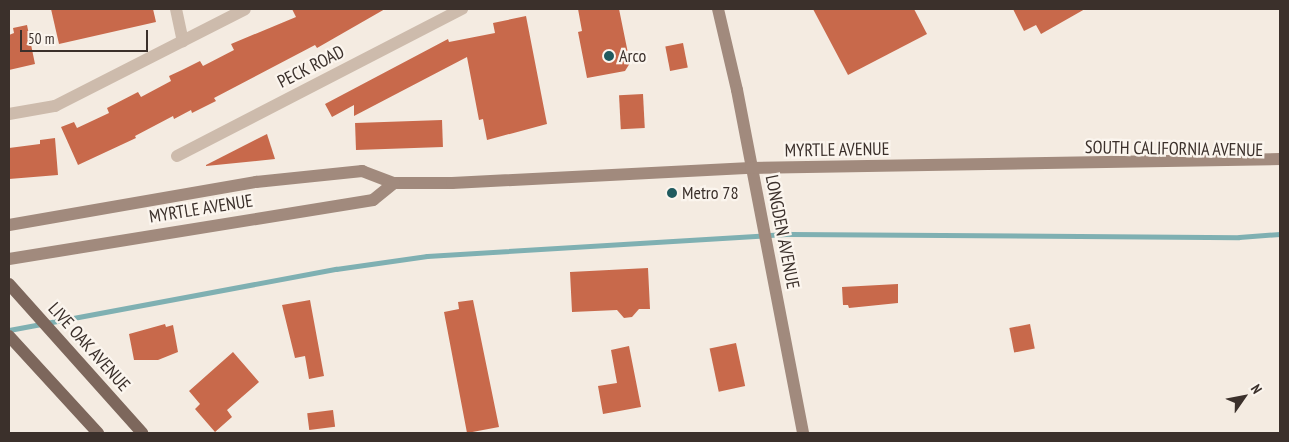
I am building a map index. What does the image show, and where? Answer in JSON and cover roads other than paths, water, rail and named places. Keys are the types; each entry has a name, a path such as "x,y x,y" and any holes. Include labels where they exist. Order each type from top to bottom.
{"main road":[{"name":"LONGDEN AVENUE","path":"718,9 803,433"},
{"name":"MYRTLE AVENUE","path":"9,225 256,182 362,172 394,183 542,181 751,168 1068,165 1280,159"},
{"name":"SOUTH CALIFORNIA AVENUE","path":"1068,165 1280,168"},
{"name":"MYRTLE AVENUE","path":"9,258 373,200 394,183"},
{"name":"LIVE OAK AVENUE","path":"9,284 142,433"},
{"path":"9,336 98,433"}],"street":[{"path":"176,9 182,41"},
{"path":"9,114 56,106 245,9"},
{"name":"PECK ROAD","path":"176,156 462,9"}],"waterway":[{"path":"9,330 336,269 427,256 790,234 1239,237 1280,234"}],"place":[{"name":"Arco","path":"609,56"},
{"name":"Metro 78","path":"672,193"}]}
